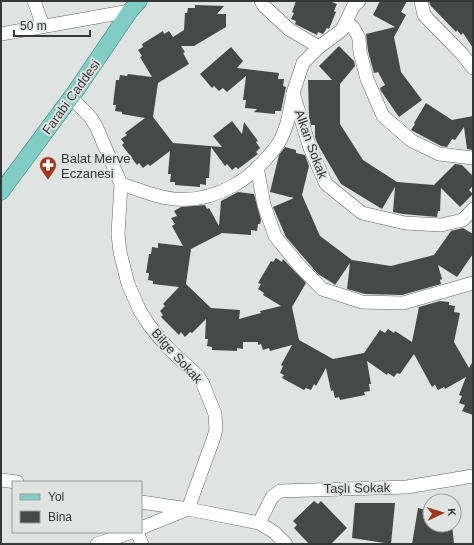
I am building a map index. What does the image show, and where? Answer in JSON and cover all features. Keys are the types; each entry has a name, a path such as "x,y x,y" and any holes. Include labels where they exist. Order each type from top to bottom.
{"main road":[{"name":"Farabi Caddesi","path":"1,192 71,97 135,6"}],"street":[{"path":"34,1 43,26"},
{"path":"261,1 264,6 290,30 319,47"},
{"name":"Alkan Sokak","path":"359,1 353,7 342,30 319,47 303,63 293,93 310,148 326,184 362,213 404,223 441,225 468,223 473,209"},
{"path":"420,1 424,15 462,54 473,68"},
{"path":"1,34 135,6"},
{"path":"346,22 353,27 359,38 360,52 367,79 383,116 412,141 439,154 473,158"},
{"path":"121,184 174,199 202,198 225,190 244,180 278,144 288,120 293,93"},
{"name":"Bilge Sokak","path":"71,97 91,118 96,126 121,184 118,234 120,252 128,284 149,325 167,348 201,380 215,414 216,429 214,438 188,509"},
{"path":"257,167 264,205 274,236 322,289 362,302 403,303 473,283"},
{"name":"Taşlı Sokak","path":"259,523 272,497 280,491 407,486 473,476"},
{"path":"1,480 12,481"},
{"path":"142,502 188,509 259,523 274,532 286,544"},
{"path":"142,528 188,509"},
{"path":"97,544 129,533"},
{"path":"137,533 142,544"}],"building":[{"path":"296,1 329,1 337,4 334,11 336,12 329,29 327,28 323,34 318,32 317,35 295,24 296,21 291,19 294,13 292,12"},
{"path":"380,1 407,1 401,12 406,15 394,37 401,72 422,100 399,117 381,91 380,88 385,85 378,72 374,73 368,51 366,34 395,27 373,15"},
{"path":"429,1 473,1 473,48 463,33 461,35 457,30 456,32 430,5"},
{"path":"195,5 224,6 217,14 226,14 226,27 194,46 181,46 185,52 183,53 189,64 158,83 153,117 173,143 222,147 213,136 232,121 242,134 244,122 258,141 256,142 260,148 256,152 258,154 238,169 236,167 232,170 227,164 225,166 211,147 209,178 206,178 206,185 200,184 200,187 175,185 175,182 170,182 171,174 168,174 170,151 150,166 148,164 143,168 139,163 137,165 122,145 124,143 121,139 127,135 125,133 145,118 122,114 122,112 115,111 116,105 113,105 116,80 119,80 120,75 127,76 128,74 152,77 140,57 142,56 138,50 143,47 142,44 163,31 164,34 169,31 173,37 184,30 185,13 187,13 188,8 195,8"},
{"path":"339,46 354,61 355,66 340,84 340,124 363,160 397,182 434,185 455,164 462,165 473,176 473,186 469,190 473,194 460,207 441,188 440,211 438,211 437,217 403,214 393,212 395,187 382,209 341,184 318,145 315,137 315,125 311,125 309,117 308,80 332,80 319,66"},
{"path":"231,47 243,61 237,68 279,73 278,79 284,79 283,86 286,87 281,111 275,111 275,114 254,112 257,109 245,108 246,100 243,100 246,76 227,92 223,88 219,91 214,86 212,88 200,74"},
{"path":"426,103 452,120 473,116 473,150 467,149 464,127 455,140 452,139 447,147 441,146 411,130"},
{"path":"285,147 296,150 296,153 305,155 309,166 302,195 320,236 352,260 391,266 434,255 451,231 463,228 473,234 473,254 457,277 438,265 442,279 440,280 441,284 402,295 365,294 347,289 350,263 335,285 318,274 286,237 273,207 294,198 270,192 279,155"},
{"path":"238,192 254,194 261,220 260,224 258,224 257,231 251,230 251,235 222,233 191,249 186,284 211,308 240,310 239,319 261,313 260,311 281,306 263,295 264,293 258,289 261,284 258,283 271,261 273,262 276,258 282,262 283,259 306,283 292,307 299,340 333,359 364,353 380,330 385,333 388,329 394,333 395,331 412,342 419,307 440,301 449,302 449,305 455,306 454,312 460,313 454,342 469,368 473,361 473,415 462,411 465,405 459,403 462,396 459,395 466,377 445,389 444,387 438,390 435,385 432,387 414,354 400,374 397,373 394,377 388,373 387,375 367,361 371,384 369,384 370,391 364,392 365,395 340,400 339,397 335,398 333,390 331,391 326,368 316,386 314,384 311,390 306,388 304,390 282,378 284,375 280,373 283,366 281,365 292,345 270,351 269,348 263,350 261,344 258,345 258,342 243,342 243,349 237,348 237,351 212,350 212,347 207,346 208,339 205,339 206,319 192,333 190,332 185,337 181,332 179,335 161,317 163,315 160,311 165,306 163,304 179,287 153,284 153,281 148,280 149,273 146,273 149,254 151,254 152,247 158,248 158,243 183,246 172,226 175,224 171,218 177,216 174,211 181,207 205,205 207,209 209,208 219,226 221,201"},
{"path":"314,501 318,504 321,501 347,528 331,544 309,544 294,528 297,525 293,521"},
{"path":"355,503 395,503 391,544 352,538"},
{"path":"418,508 422,509 422,533 453,533 454,544 412,544"}],"place":[{"name":"Balat Merve Eczanesi","path":"48,180"}]}
